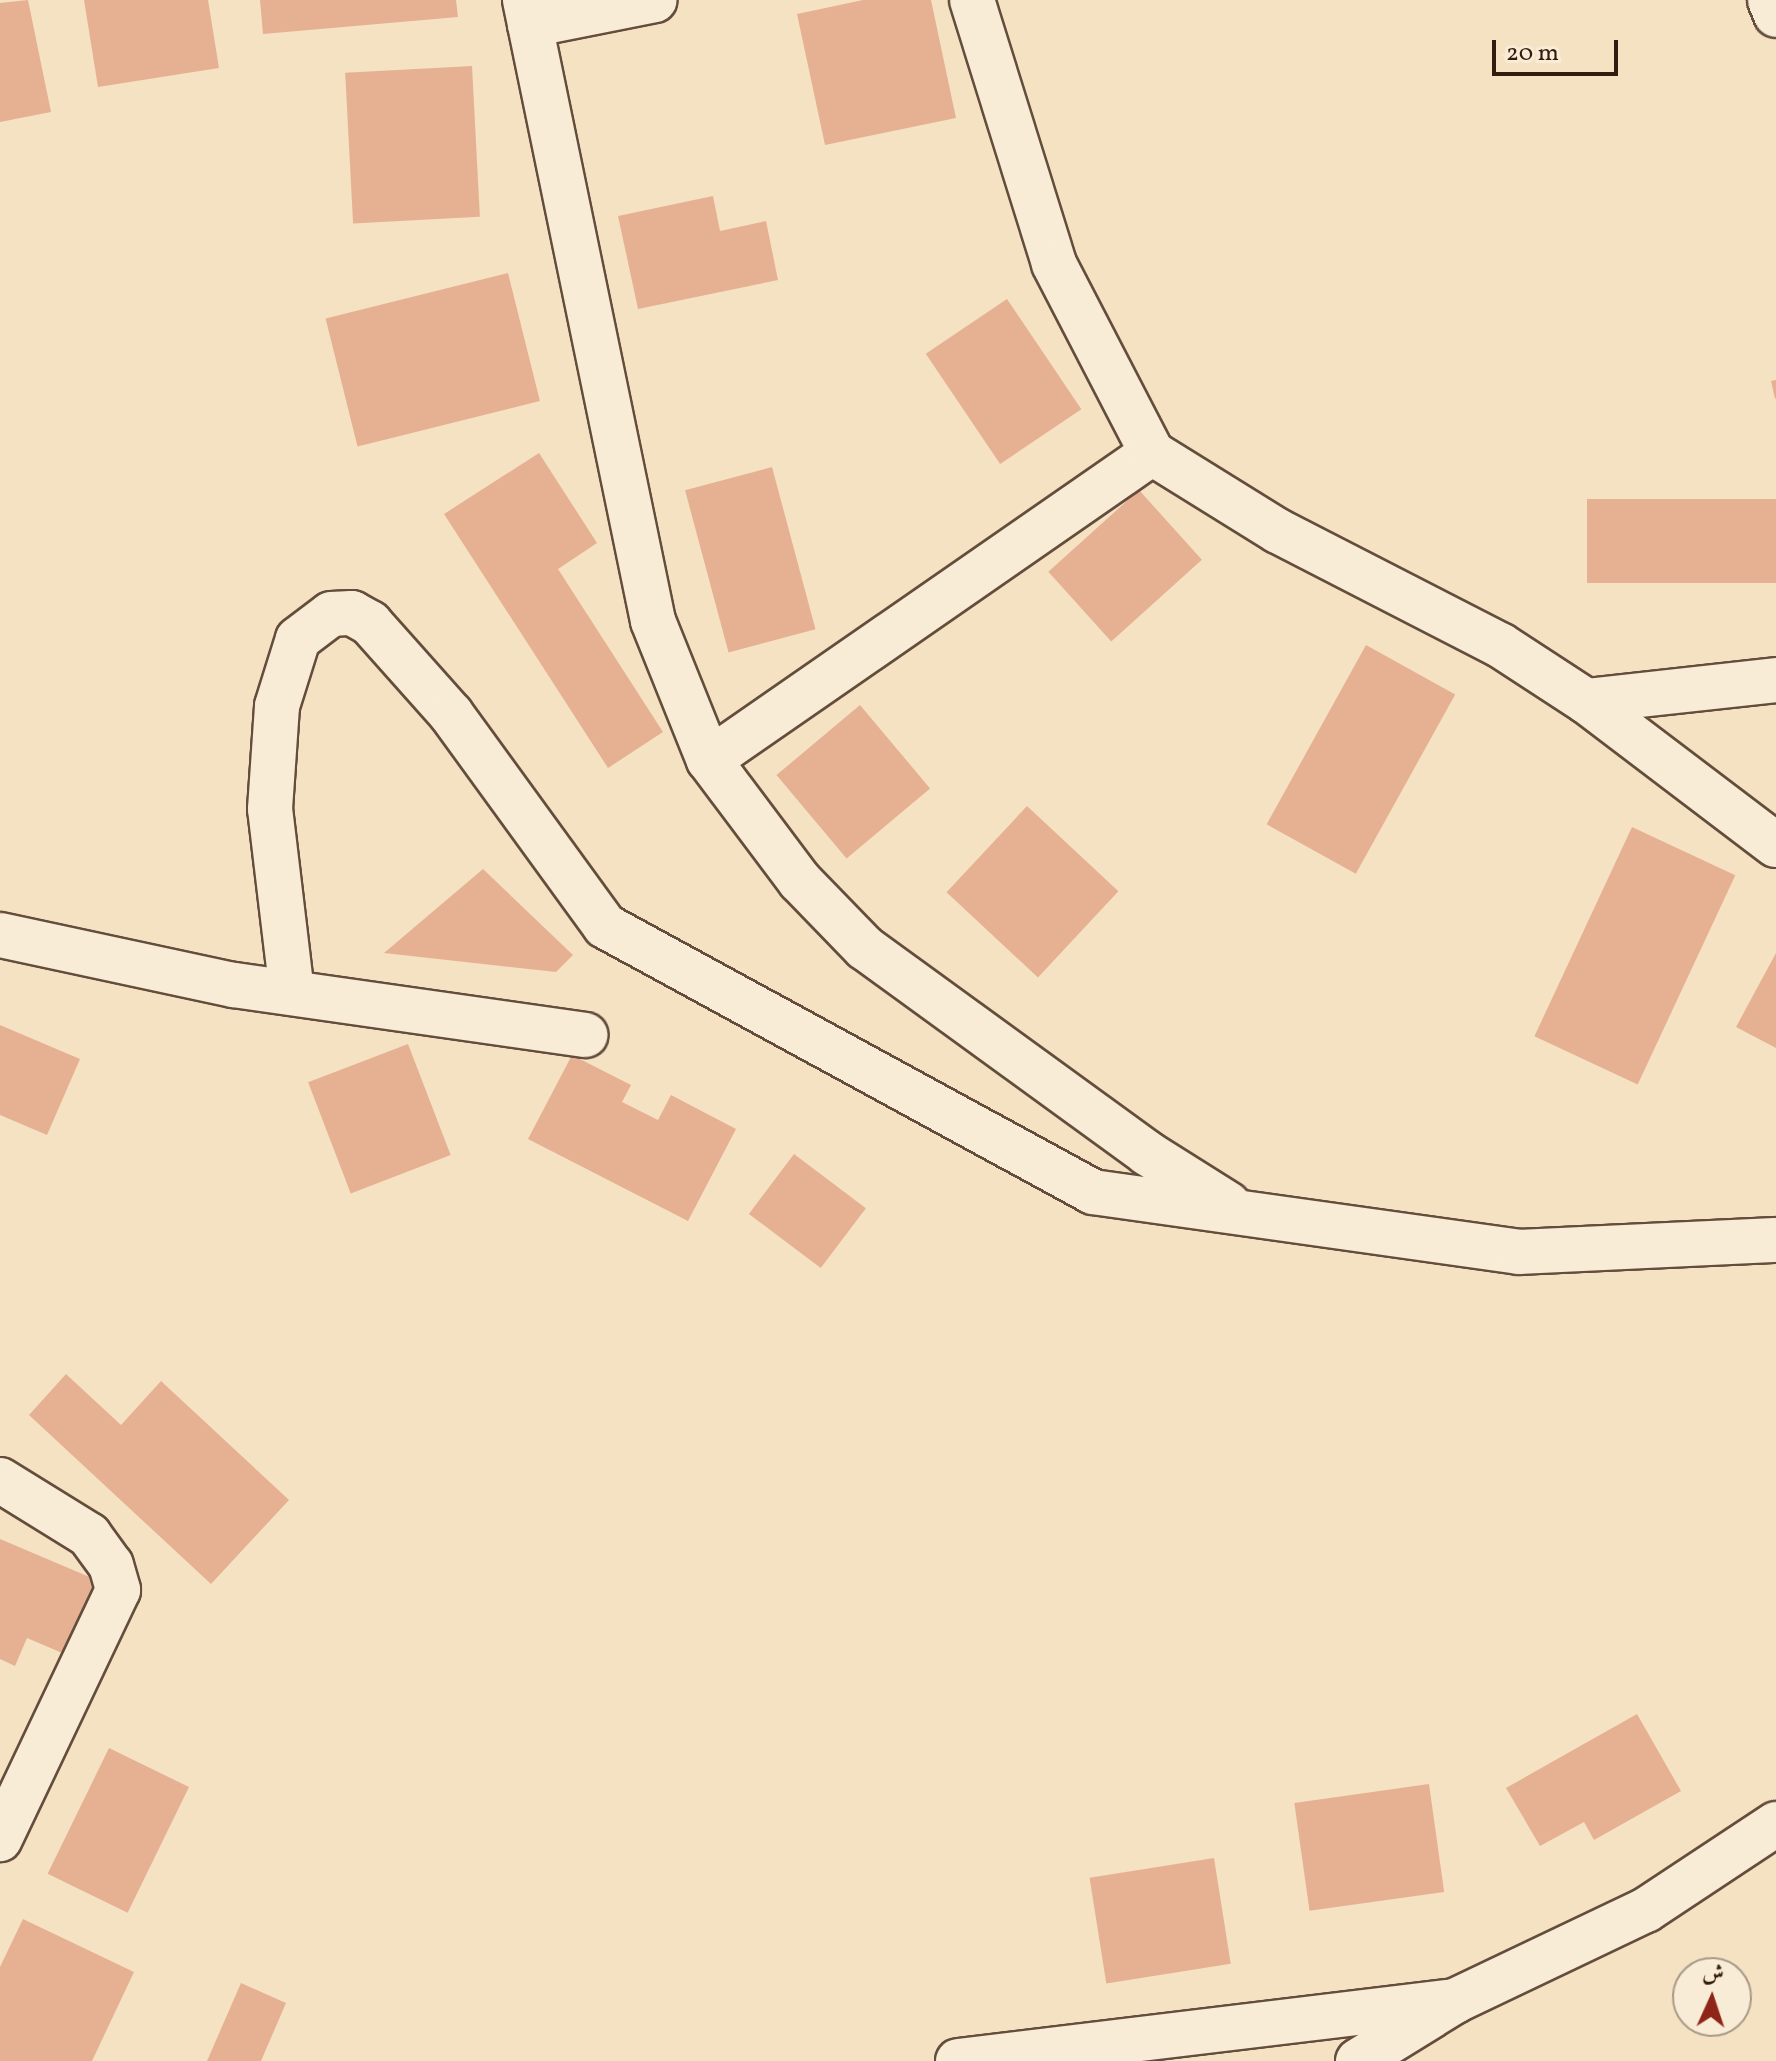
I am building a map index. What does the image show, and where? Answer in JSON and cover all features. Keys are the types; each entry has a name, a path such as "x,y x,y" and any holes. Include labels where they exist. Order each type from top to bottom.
{"street":[{"path":"655,0 528,12 653,621 709,760 800,881 865,948 1147,1153 1236,1208"},
{"path":"972,0 1054,264 1152,453 1278,531 1500,645 1586,701 1776,845"},
{"path":"1770,0 1776,15"},
{"path":"709,760 1152,453"},
{"path":"292,993 270,809 277,706 298,639 331,614 352,613 370,623 451,714 605,926 1093,1192 1236,1208 1519,1252 1776,1240"},
{"path":"1586,701 1776,680"},
{"path":"0,935 292,993 585,1035"},
{"path":"0,1480 89,1535 111,1565 118,1590 0,1839"},
{"path":"1358,2061 1455,2001 1646,1910 1776,1824"},
{"path":"958,2061 1455,2001"}],"building":[{"path":"28,0 51,112 0,122 0,3"},
{"path":"84,0 208,0 219,68 98,87"},
{"path":"260,0 456,0 458,17 263,34"},
{"path":"863,0 931,0 956,118 825,145 797,14"},
{"path":"472,66 480,217 353,223 345,73"},
{"path":"713,196 720,231 766,221 778,280 638,309 618,216"},
{"path":"508,273 540,401 358,447 326,318"},
{"path":"1007,299 1081,409 1000,464 926,354"},
{"path":"1776,380 1776,398 1775,399 1771,381"},
{"path":"539,453 597,543 558,569 663,732 608,768 444,514"},
{"path":"772,467 815,629 729,653 685,490"},
{"path":"1139,490 1202,560 1111,641 1048,572"},
{"path":"1587,499 1776,499 1776,583 1587,583"},
{"path":"1366,645 1455,694 1356,874 1267,824"},
{"path":"860,705 930,788 847,859 777,775"},
{"path":"1027,806 1118,891 1038,978 947,892"},
{"path":"1632,827 1735,875 1638,1085 1534,1036"},
{"path":"483,869 573,955 556,972 384,953"},
{"path":"1776,953 1776,1048 1736,1027"},
{"path":"0,1025 80,1059 47,1135 0,1115"},
{"path":"408,1044 451,1155 351,1193 308,1082"},
{"path":"572,1055 631,1085 622,1102 658,1120 671,1095 736,1129 688,1221 528,1139"},
{"path":"794,1154 866,1208 821,1268 749,1214"},
{"path":"66,1374 121,1425 161,1381 289,1500 211,1584 29,1415"},
{"path":"0,1539 99,1581 67,1655 27,1638 15,1666 0,1659"},
{"path":"1637,1714 1681,1791 1594,1840 1584,1822 1540,1846 1506,1788"},
{"path":"109,1748 189,1787 128,1913 48,1874"},
{"path":"1429,1784 1444,1892 1309,1911 1294,1803"},
{"path":"1214,1858 1231,1964 1106,1983 1090,1878"},
{"path":"23,1919 134,1972 92,2061 0,2061 0,1967"},
{"path":"241,1983 286,2003 261,2061 207,2061"}]}
